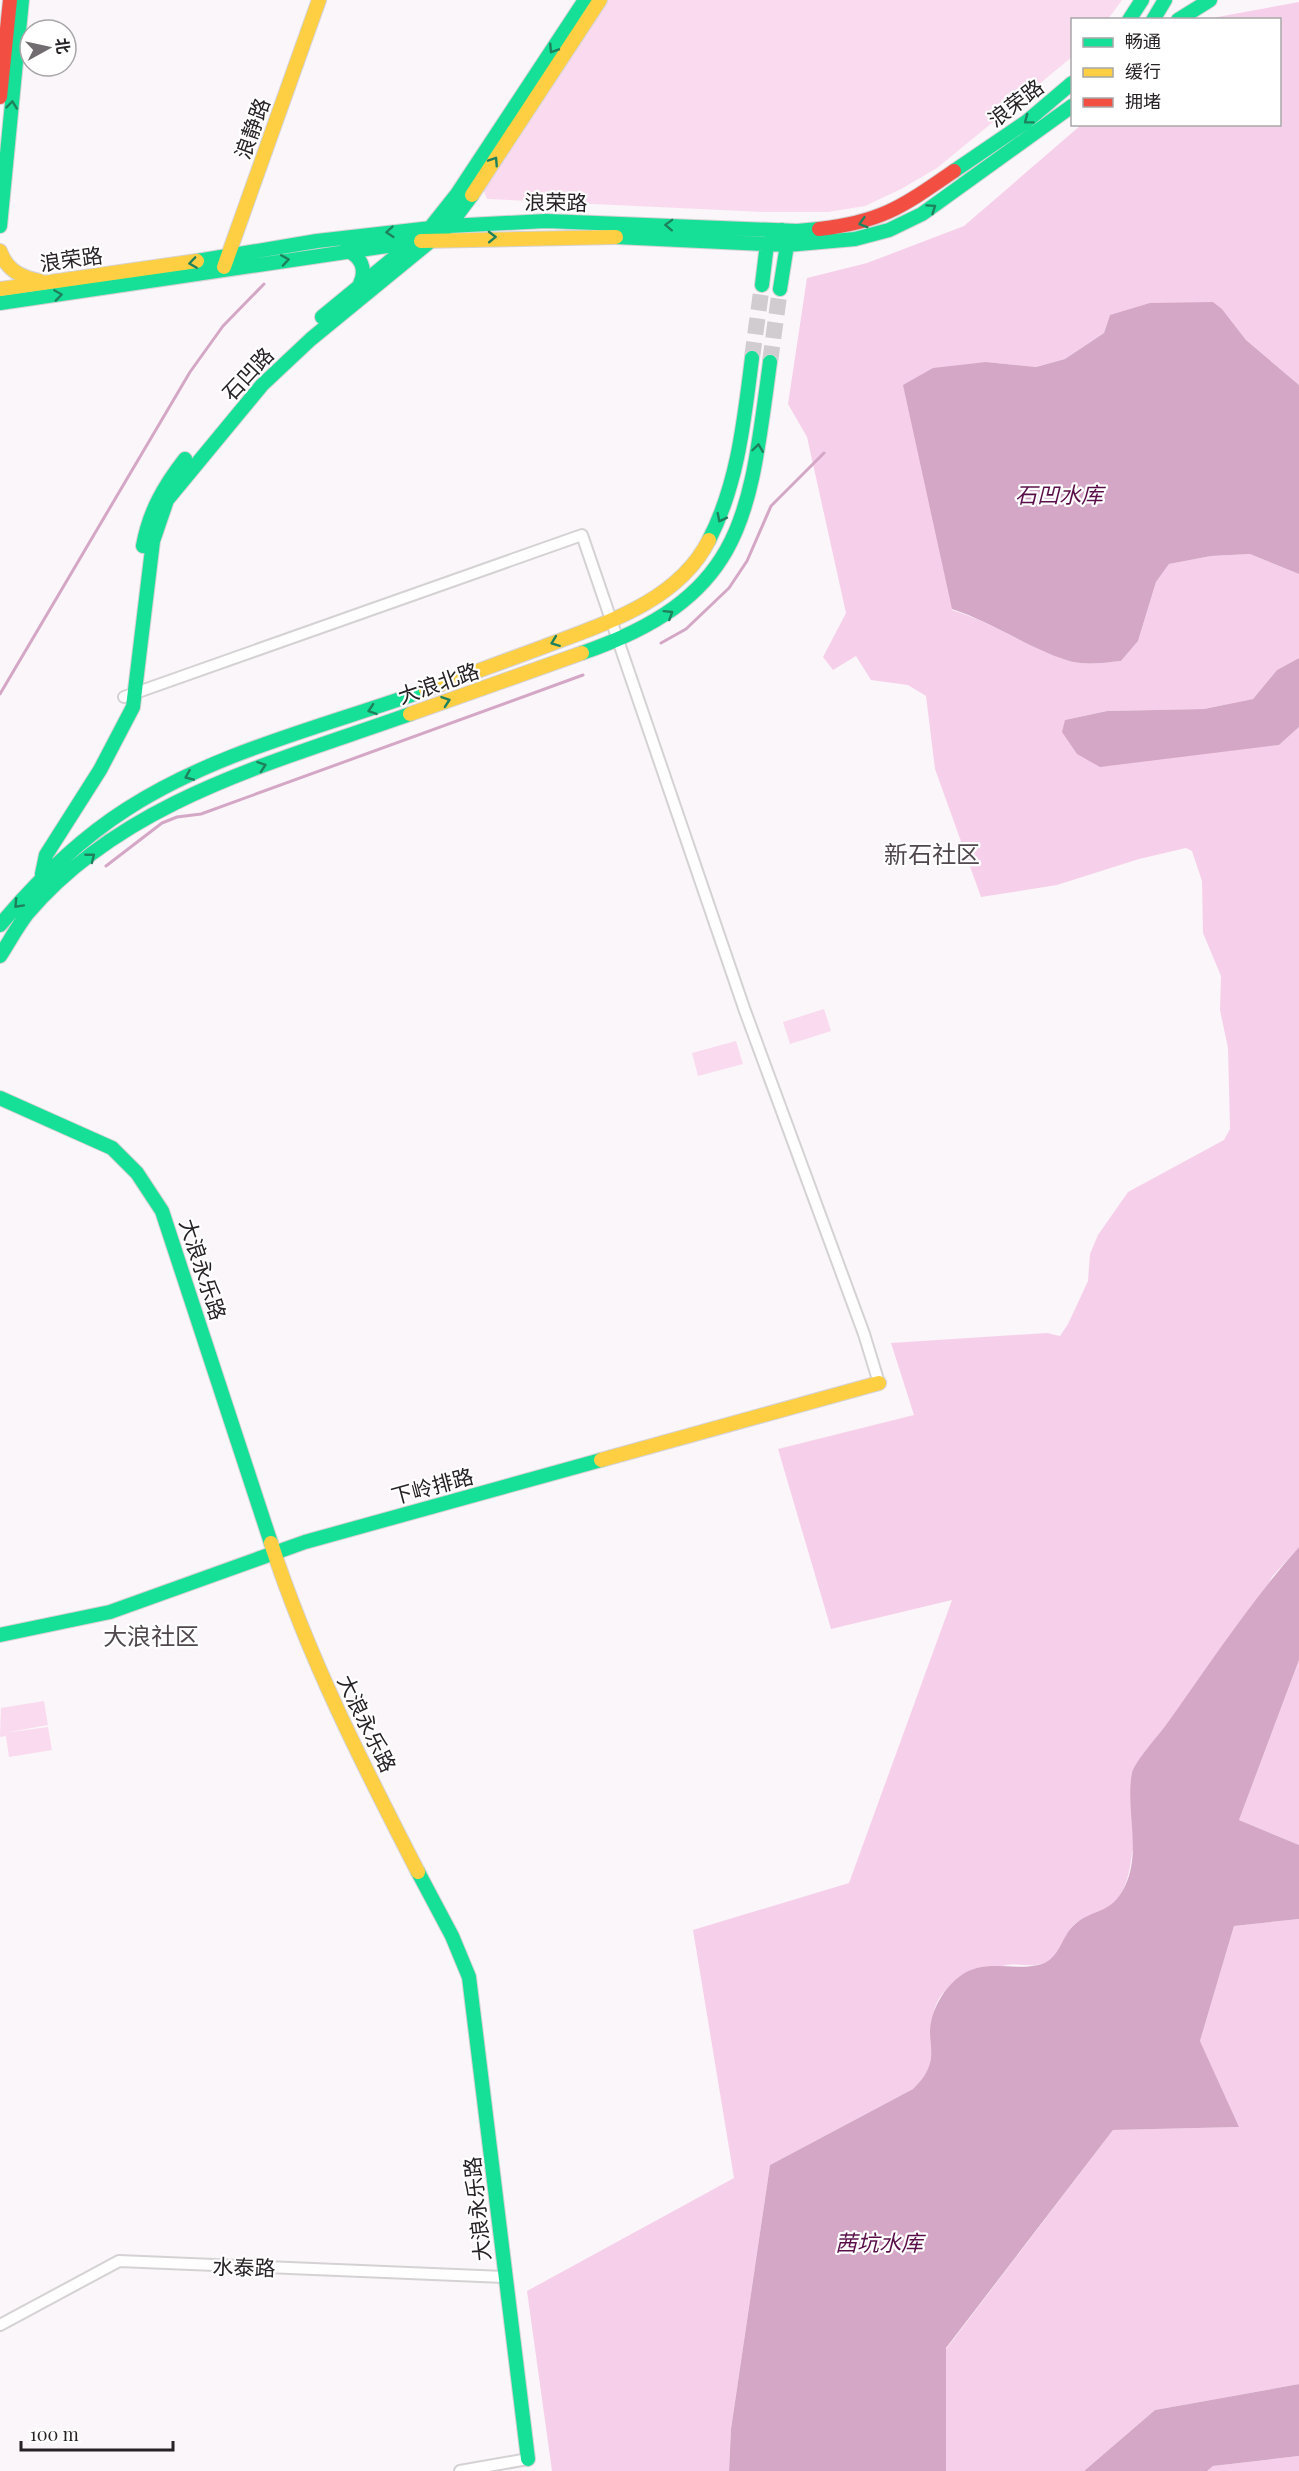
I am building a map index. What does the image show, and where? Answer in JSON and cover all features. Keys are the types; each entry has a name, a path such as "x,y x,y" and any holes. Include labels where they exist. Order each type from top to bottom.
{"main road":[{"path":"0,97 10,0"},
{"path":"0,226 22,0"},
{"name":"浪静路","path":"225,264 319,0"},
{"name":"石凹路","path":"130,695 153,541 162,512 171,494 278,369 432,233 585,0"},
{"path":"449,226 472,195 600,0"},
{"path":"1130,18 1142,0"},
{"path":"1154,18 1165,0"},
{"path":"1181,18 1210,0"},
{"name":"浪荣路","path":"432,233 449,226 546,221 782,230 842,228 895,211 1026,122 1071,84"},
{"name":"浪荣路","path":"0,303 225,264 270,247 317,241 432,233 608,237 787,245 855,239 912,220 1027,141 1071,107"},
{"path":"762,285 767,244 782,230 787,245 780,289"},
{"name":"石凹路","path":"46,875 42,874 43,863 119,735 133,707 130,695 144,536 149,515 170,477 259,374 360,284 414,241 432,233"},
{"name":"浪荣路","path":"0,289 225,264 262,264 414,241"},
{"path":"346,250 352,252 362,262 364,274 360,284"},
{"path":"0,251 5,264 16,274 49,282"},
{"name":"大浪北路","path":"0,925 46,875 115,817 146,797 188,776 610,621 655,599 683,577 705,549 726,508 738,462 752,358"},
{"name":"大浪北路","path":"0,956 27,914 46,894 98,851 151,814 212,784 617,641 675,611 705,585 731,548 746,508 770,362"},
{"name":"大浪永乐路","path":"0,1098 112,1148 137,1173 162,1211 274,1553 313,1656 381,1800 452,1936 469,1977 476,2018 504,2277 528,2459"},
{"name":"下岭排路","path":"0,1635 110,1612 305,1542 879,1383"}],"street":[{"path":"130,695 582,536 745,1011 864,1334 879,1383"},
{"name":"水泰路","path":"0,2325 118,2261 504,2277"},
{"path":"460,2471 528,2459"}],"shaded area":[{"path":"608,0 1122,0 1109,18 1071,18 1071,58 937,168 865,206 828,212 764,212 487,199 483,189"},
{"path":"1299,2 1299,385 1246,340 1222,309 1110,315 1104,333 1065,359 1036,367 986,362 952,610 1066,660 1107,663 1121,661 1138,641 1156,582 1169,564 1211,556 1250,554 1299,574 1299,658 1277,670 1253,699 1204,709 1107,711 1065,720 1243,748 1279,745 1299,727 1299,1547 1272,1577 1132,1852 1124,1888 1114,1903 1107,1909 1080,1920 1074,1925 1059,1950 1048,1961 1038,1965 1002,1966 966,1979 947,1989 940,1997 933,2015 930,2067 913,2089 770,2165 731,2429 729,2471 552,2471 527,2291 734,2178 693,1930 849,1883 952,1600 831,1629 778,1449 914,1415 891,1343 1047,1333 1060,1336 1088,1281 1090,1254 1098,1235 1128,1192 1224,1140 1230,1129 1228,1048 1220,1010 1221,976 1203,933 1202,881 1192,851 1186,848 1139,859 1057,885 981,897 935,769 926,696 908,685 871,680 856,656 833,670 823,657 846,613 807,437 788,404 807,278 867,263 964,226 1080,126 1281,126 1281,18 1212,18"},
{"path":"824,1009 831,1031 790,1044 783,1022"},
{"path":"736,1041 743,1064 698,1076 692,1053"},
{"path":"1299,1660 1299,1845 1239,1820"},
{"path":"44,1701 48,1725 4,1733 48,1727 52,1750 9,1757 6,1736 0,1737 1,1708"},
{"path":"1299,1919 1299,2384 1155,2410 1084,2471 946,2471 946,2349 1113,2130 1238,2127 1200,2041 1234,1926"},
{"path":"1299,2456 1299,2471 1207,2471 1213,2466"}],"water":[{"name":"石凹水库","path":"1213,302 1222,309 1246,340 1299,385 1299,574 1250,554 1211,556 1169,564 1156,582 1138,641 1121,661 1107,663 1066,660 952,609 903,385 933,368 986,362 1036,367 1065,359 1104,333 1110,315 1150,303"},
{"path":"1299,658 1299,727 1279,745 1100,767 1077,754 1062,732 1065,720 1107,711 1204,709 1253,699 1277,670"},
{"name":"茜坑水库","path":"1299,1547 1299,1660 1239,1820 1299,1845 1299,1919 1234,1926 1200,2041 1239,2127 1113,2130 946,2348 946,2471 729,2471 731,2429 770,2165 913,2089 927,2071 930,2063 930,2031 935,2008 943,1994 959,1977 968,1971 987,1966 1028,1966 1045,1962 1055,1954 1073,1926 1114,1902 1125,1886 1130,1873 1133,1844 1130,1787 1134,1768 1247,1612"},
{"path":"1299,2384 1299,2456 1213,2466 1207,2471 1084,2471 1155,2410"}],"waterway":[{"path":"0,694 190,372 223,326 264,284"},
{"path":"661,643 686,629 729,588 747,561 771,506 824,453"},
{"path":"106,866 162,823 177,817 201,814 583,675"}],"tunnel":[{"path":"752,358 762,285"},
{"path":"770,362 780,289"}],"traffic: fast":[{"path":"0,226 22,0"},
{"path":"322,317 430,228 457,194 585,0"},
{"path":"1130,18 1142,0"},
{"path":"1154,18 1165,0"},
{"path":"1181,18 1210,0"},
{"path":"954,171 1026,122 1071,84"},
{"path":"616,237 787,245 855,239 889,230 922,214 1071,107"},
{"path":"46,875 42,874 46,855 100,770 133,707 153,541 167,500 262,385 311,339 449,226 472,195"},
{"path":"197,261 317,241 449,226 546,221 797,231 819,229"},
{"path":"762,285 767,244 782,230 787,245 780,289"},
{"path":"0,303 421,241"},
{"path":"346,250 359,259 363,268 360,284"},
{"path":"709,540 719,518 733,474 743,428 752,358"},
{"path":"582,653 636,630 678,605 708,577 730,544 745,507 755,465 770,362"},
{"path":"143,546 158,500 185,459"},
{"path":"0,925 44,877 75,848 109,821 162,789 235,755 426,690"},
{"path":"0,956 27,914 66,875 108,841 155,813 255,768 410,714"},
{"path":"0,1098 112,1148 137,1173 162,1211 271,1543"},
{"path":"0,1635 110,1612 305,1542 601,1460"},
{"path":"418,1872 452,1936 469,1977 528,2459"}],"traffic: slow":[{"path":"224,267 319,0"},
{"path":"472,195 600,0"},
{"path":"421,241 616,237"},
{"path":"0,251 6,263 15,272 40,281"},
{"path":"0,289 197,261"},
{"path":"426,690 590,629 637,608 678,580 709,540"},
{"path":"410,714 582,653"},
{"path":"601,1460 879,1383"},
{"path":"271,1543 319,1669 418,1872"}],"traffic: jam":[{"path":"0,97 10,0"},
{"path":"819,229 876,217 905,203 954,171"}],"district":[{"name":"新石社区","path":"932,853"},
{"name":"大浪社区","path":"151,1635"}]}
